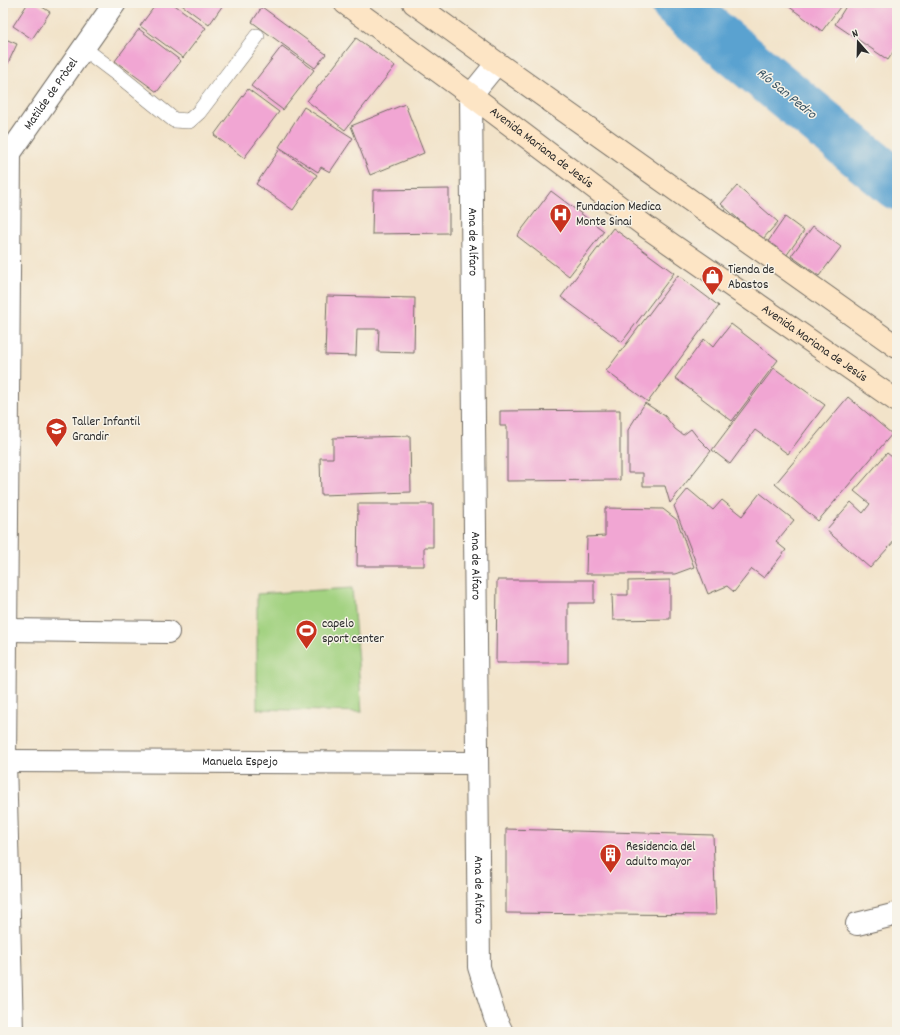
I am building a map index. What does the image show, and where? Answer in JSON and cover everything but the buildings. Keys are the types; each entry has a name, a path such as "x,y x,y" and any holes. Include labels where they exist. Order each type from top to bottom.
{"street":[{"name":"Matilde de Pròcel","path":"12,1032 4,761 6,630 7,151 115,3"},
{"name":"Avenida Mariana de Jesús","path":"345,3 471,95 645,226 897,401"},
{"path":"414,3 897,347"},
{"path":"471,95 497,63"},
{"name":"Ana de Alfaro","path":"471,95 479,967 495,1018 502,1032"},
{"path":"6,630 168,632"},
{"name":"Manuela Espejo","path":"4,761 477,763"},
{"path":"857,924 897,914"}],"lane":[{"path":"83,48 174,120 189,121 199,112 257,36"}],"green space":[{"name":"capelo sport center","path":"352,588 362,712 257,709 257,594"}],"waterway":[{"name":"Río San Pedro","path":"676,3 897,185"}],"place":[{"name":"Fundacion Medica Monte Sinai","path":"560,234"},
{"name":"Tienda de Abastos","path":"712,296"},
{"name":"Taller Infantil Grandir","path":"57,448"},
{"name":"capelo sport center","path":"307,650"},
{"name":"Residencia del adulto mayor","path":"610,874"}]}
